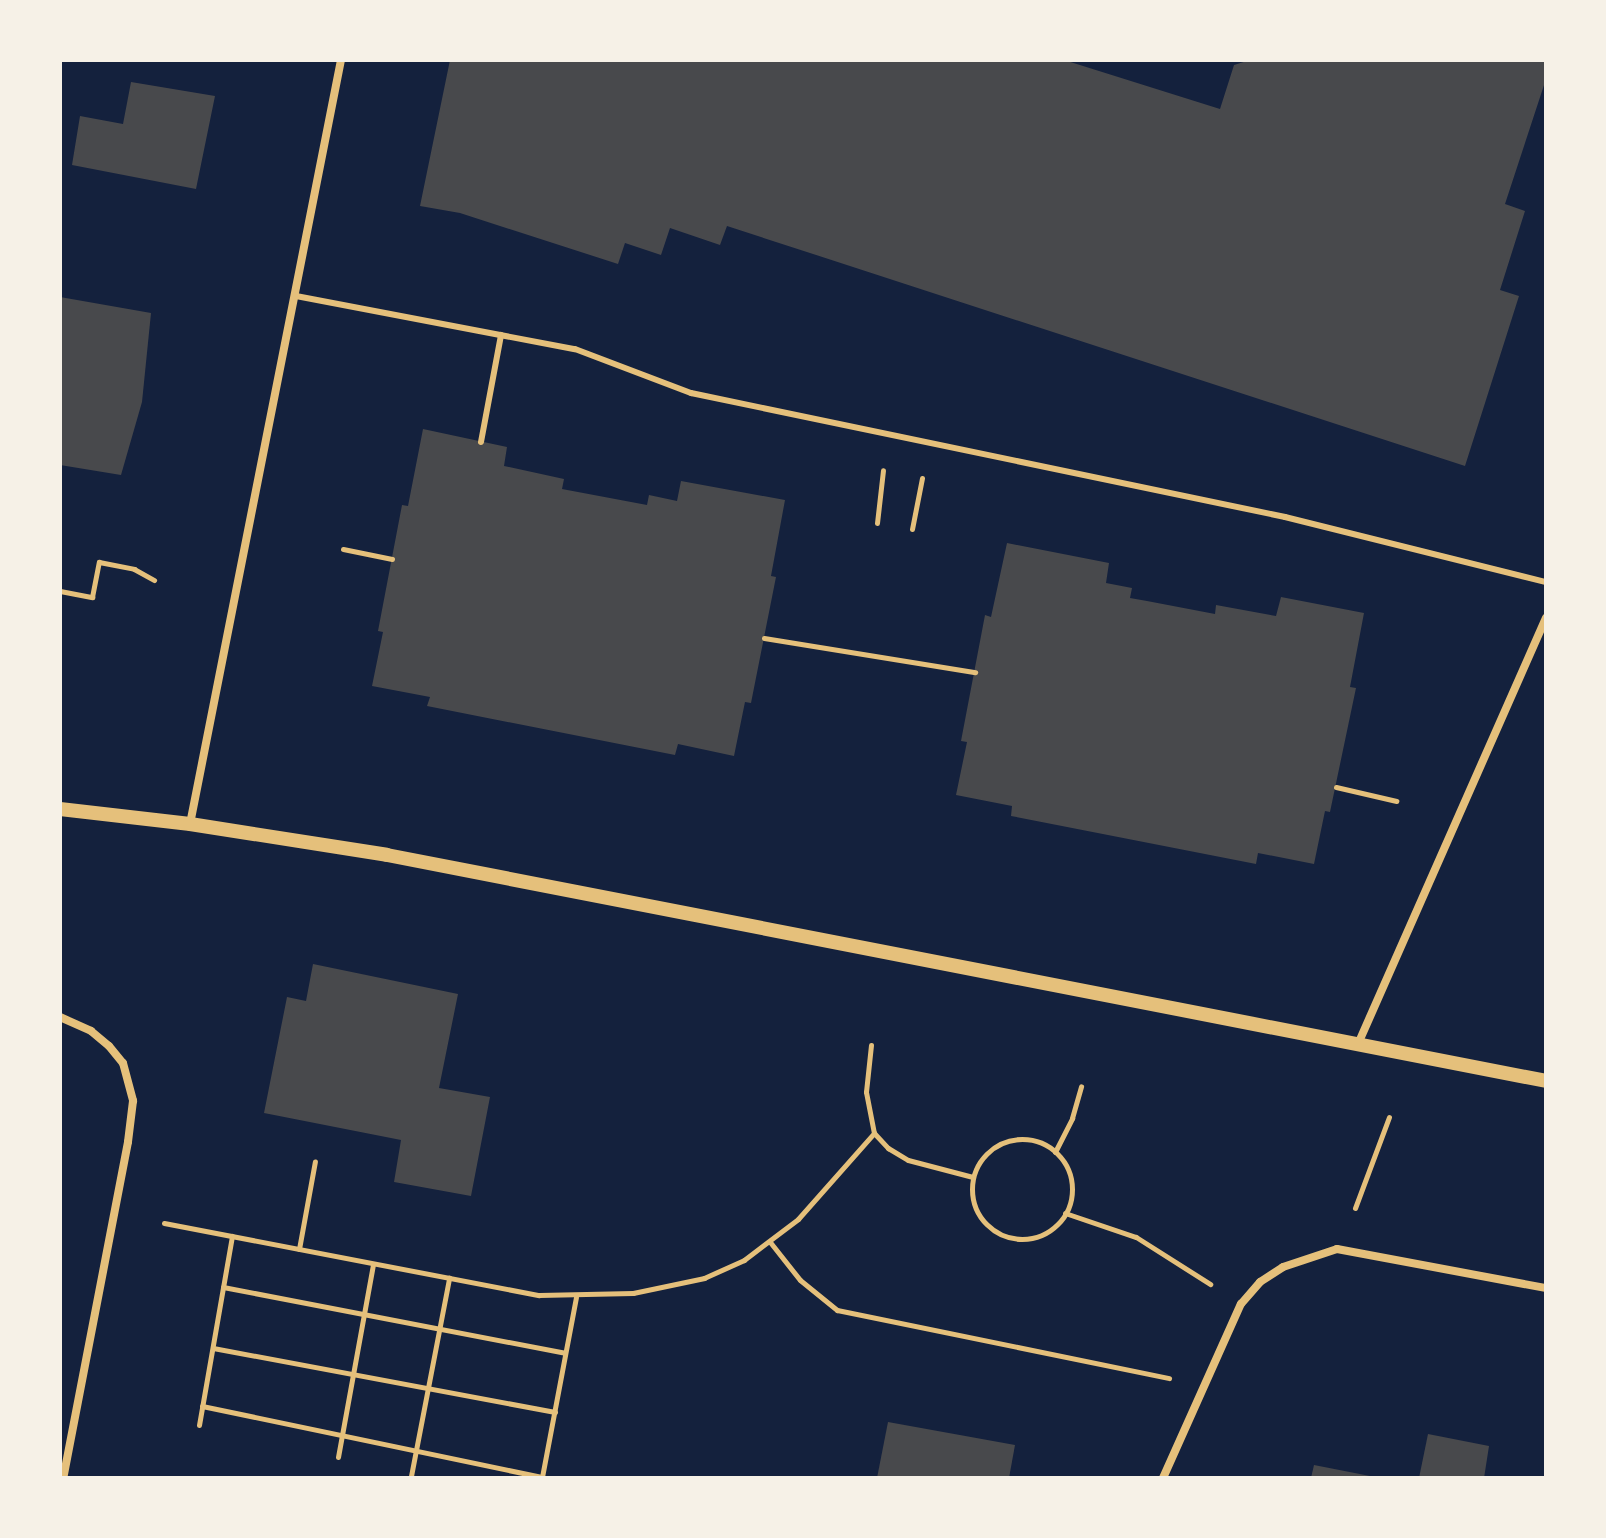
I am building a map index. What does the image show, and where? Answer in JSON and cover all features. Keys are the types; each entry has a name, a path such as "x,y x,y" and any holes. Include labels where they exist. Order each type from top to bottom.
{"street":[{"path":"190,824 341,60"},
{"path":"1358,1044 1546,618"},
{"path":"60,809 190,824 387,855 1546,1081"},
{"path":"60,1017 91,1031 123,1063 133,1101 128,1142 63,1478"},
{"path":"1163,1478 1241,1304 1260,1282 1283,1267 1337,1249 1546,1288"}],"lane":[{"path":"296,296 575,349 691,393 1285,517 1546,582"},
{"path":"481,442 501,335"}],"path":[{"path":"871,467 886,470 877,523"},
{"path":"912,529 922,478 937,480"},
{"path":"343,549 392,559"},
{"path":"60,591 92,597 99,562 137,570 154,580"},
{"path":"764,638 975,672"},
{"path":"1336,787 1396,801"},
{"path":"871,1045 866,1092 874,1133 888,1148 908,1160 973,1177"},
{"path":"1055,1152 1072,1118 1081,1086"},
{"path":"1355,1208 1389,1117"},
{"path":"164,1223 539,1295 576,1297 679,1285 721,1272 770,1242 798,1219 874,1133"},
{"path":"1031,1139 1055,1152 1068,1168 1072,1183 1065,1213 1042,1235 1009,1238 980,1219 973,1203 973,1177 985,1154 1000,1143 1031,1139"},
{"path":"299,1249 315,1161"},
{"path":"1065,1213 1136,1237 1241,1304"},
{"path":"199,1425 232,1236"},
{"path":"770,1242 800,1280 837,1310 936,1333 1204,1385"},
{"path":"338,1457 373,1264"},
{"path":"411,1476 449,1278"},
{"path":"223,1287 565,1353"},
{"path":"202,1406 542,1477 576,1297"},
{"path":"213,1348 555,1412"}],"building":[{"path":"450,60 1064,60 1220,109 1234,65 1250,60 1546,60 1546,79 1505,204 1525,211 1500,290 1519,296 1465,466 727,226 720,245 670,228 661,255 625,243 618,264 460,213 420,206"},
{"path":"131,82 215,96 196,189 72,165 80,116 123,124"},
{"path":"60,297 151,313 142,402 121,475 60,465"},
{"path":"423,429 507,447 504,466 564,479 562,489 647,505 649,495 677,501 681,481 785,500 771,576 776,577 751,703 745,702 734,756 678,744 675,755 427,706 430,697 372,686 383,632 378,631 402,505 408,506"},
{"path":"1007,543 1109,563 1106,583 1132,588 1130,598 1215,614 1216,605 1276,616 1281,597 1364,613 1350,687 1356,688 1330,812 1325,811 1314,864 1258,853 1256,864 1011,816 1012,806 956,795 967,742 961,741 985,615 991,617"},
{"path":"313,964 458,994 439,1088 490,1097 471,1196 394,1182 401,1140 264,1113 287,997 306,1001"},
{"path":"888,1422 1015,1445 1009,1478 877,1478"},
{"path":"1428,1434 1489,1446 1484,1478 1419,1478"},
{"path":"1314,1465 1375,1477 1375,1478 1311,1478"}]}
